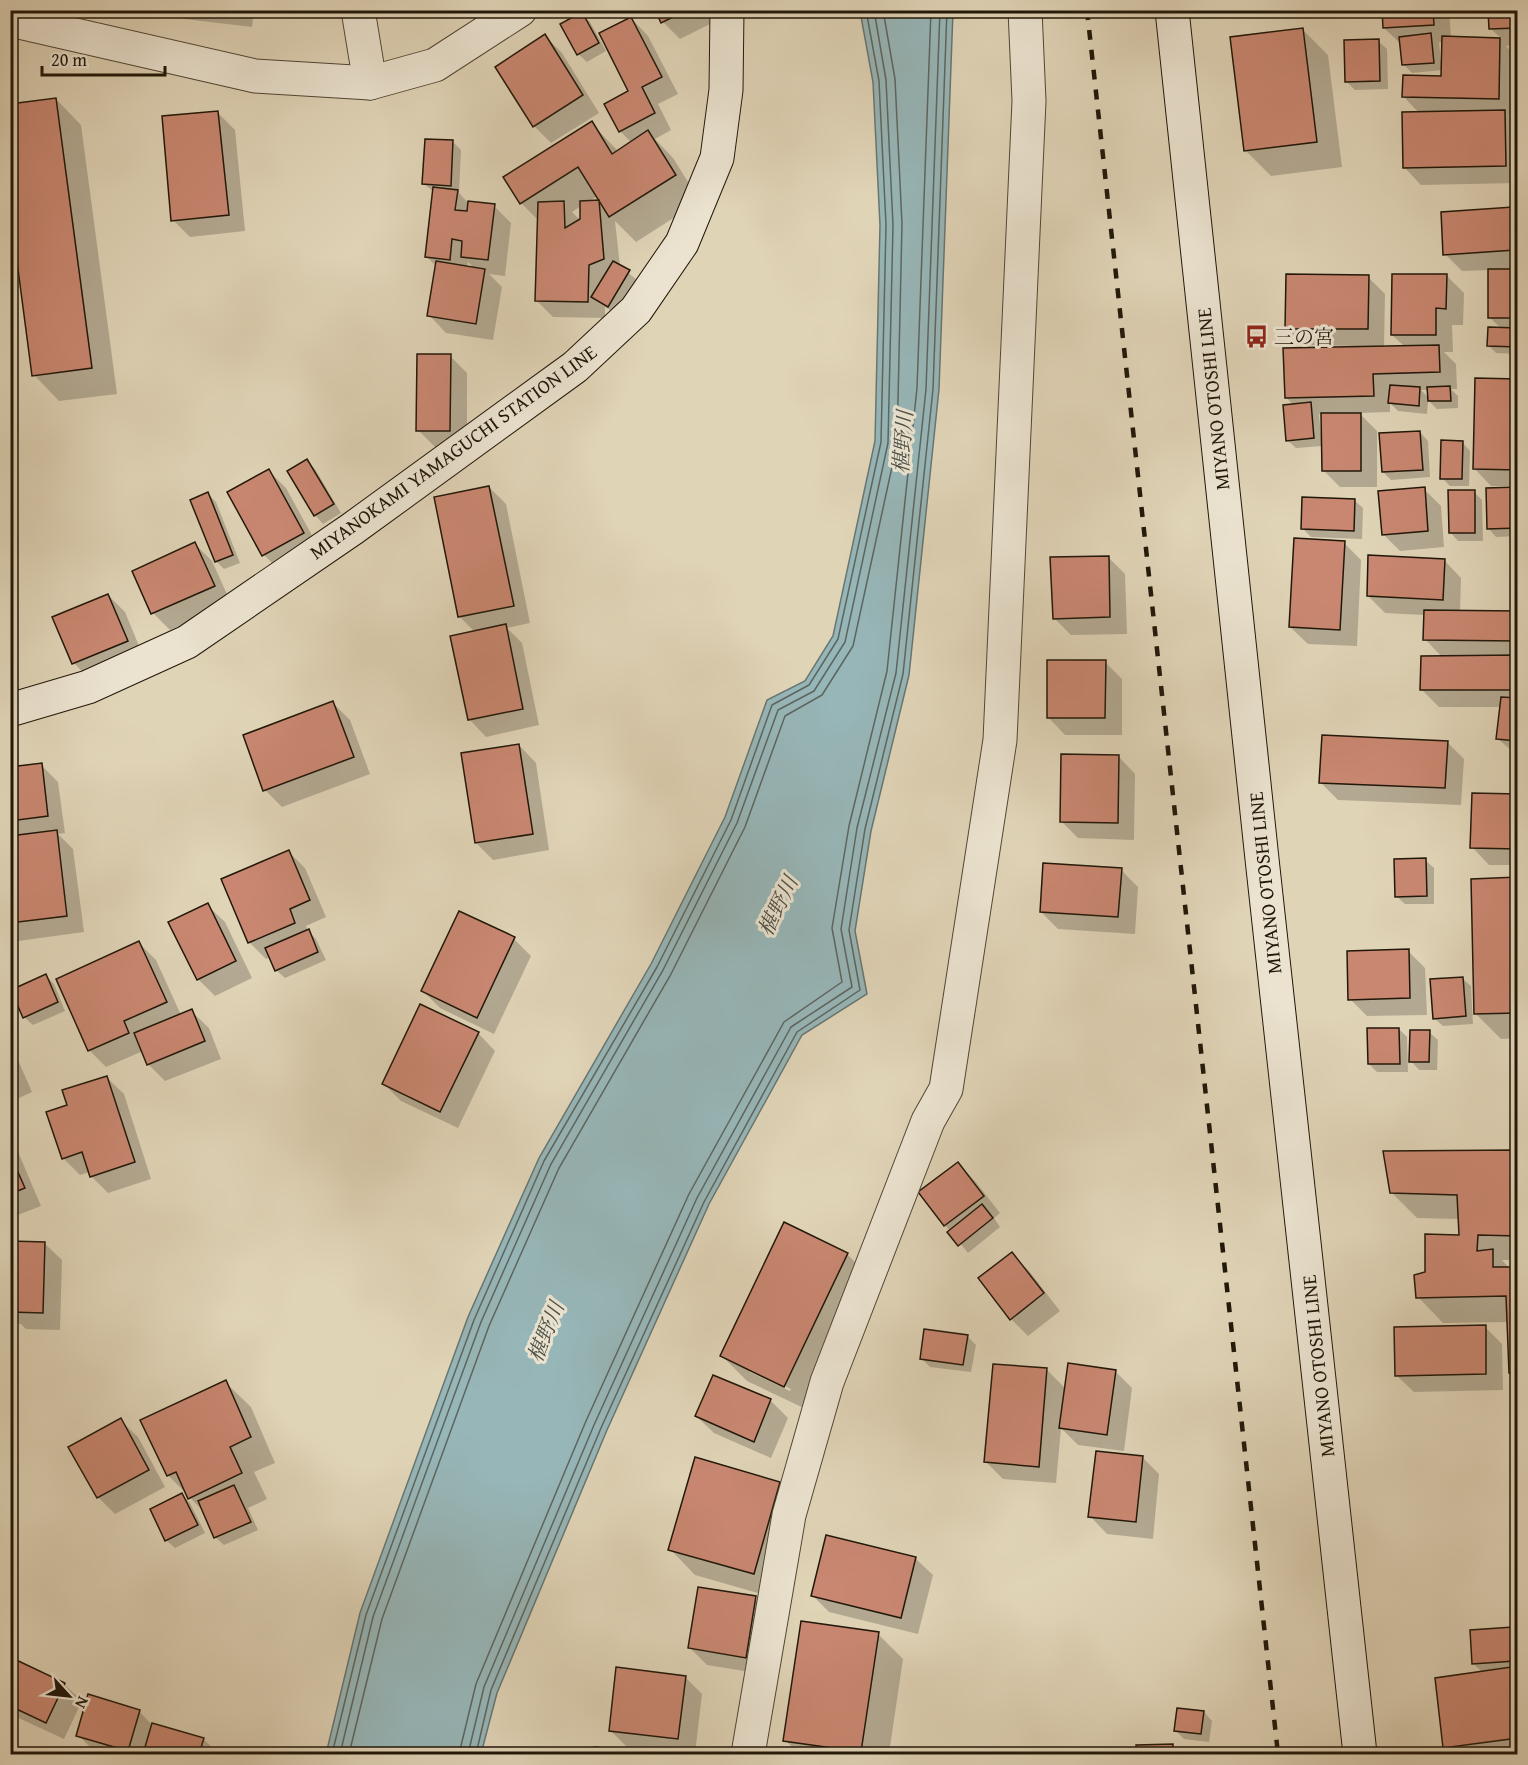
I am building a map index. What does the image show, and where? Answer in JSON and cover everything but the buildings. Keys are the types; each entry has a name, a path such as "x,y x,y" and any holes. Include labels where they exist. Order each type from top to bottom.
{"main road":[{"path":"358,10 370,83"},
{"path":"10,20 255,76 370,83 435,65 520,10"},
{"name":"MIYANOKAMI YAMAGUCHI STATION LINE","path":"10,710 88,687 187,642 352,529 575,367 636,310 682,243 717,158 726,90 727,10"},
{"path":"748,1755 789,1515 827,1382 928,1121 946,1089 963,984 1000,740 1029,101 1025,10"},
{"name":"MIYANO OTOSHI LINE","path":"1172,10 1360,1755"}],"water":[{"name":"椹野川","path":"860,11 953,11 939,389 909,675 871,831 855,931 867,994 802,1035 709,1204 607,1430 497,1693 481,1754 326,1754 360,1613 468,1317 539,1158 651,964 725,817 767,700 805,681 833,636 875,441 880,225 873,82"}],"railway":[{"path":"1087,10 1278,1754"}],"place":[{"name":"三の宮","path":"1256,337"}]}
